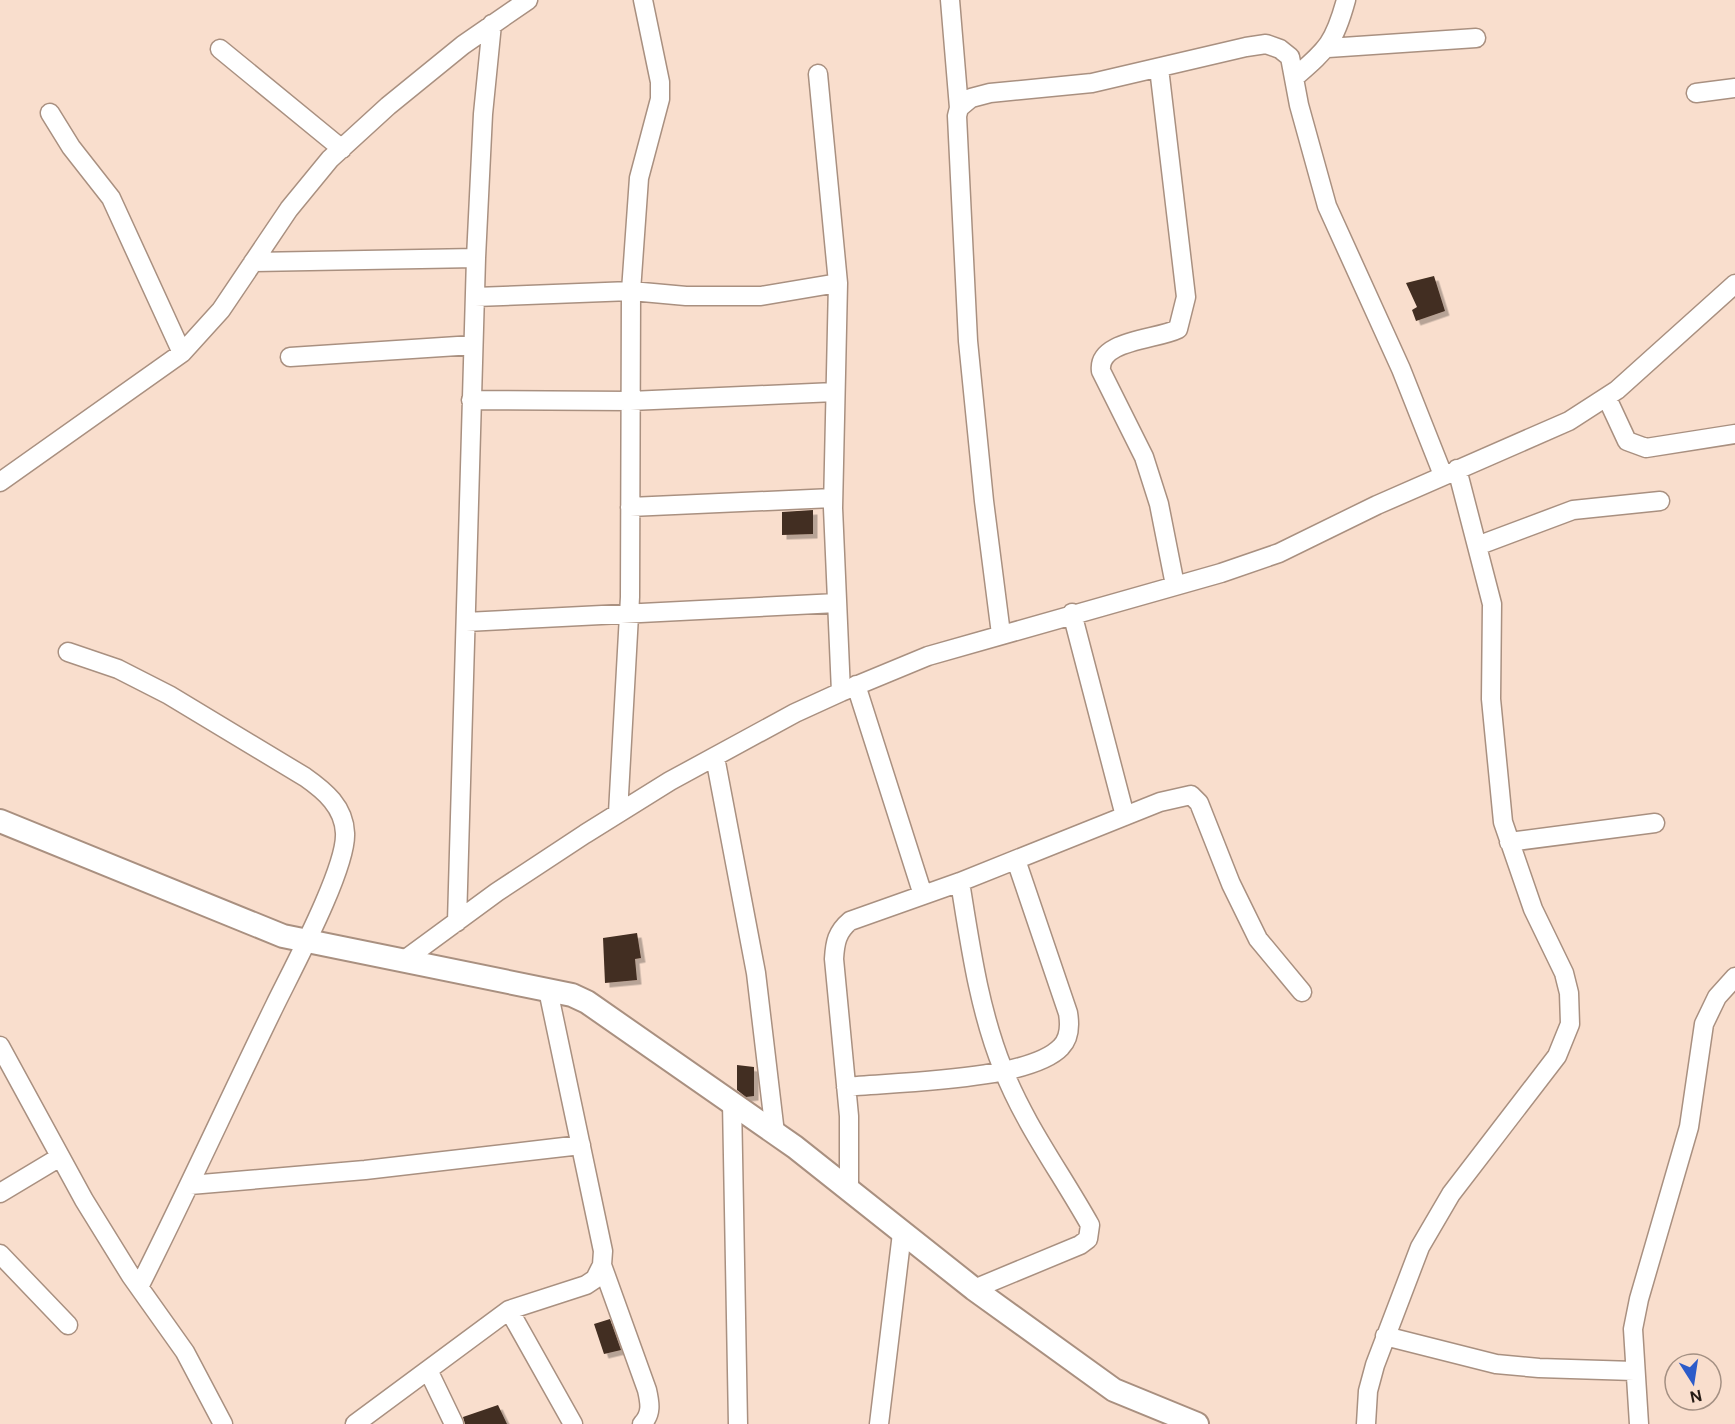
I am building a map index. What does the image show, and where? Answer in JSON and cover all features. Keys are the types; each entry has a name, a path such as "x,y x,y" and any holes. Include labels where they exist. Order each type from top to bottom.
{"street":[{"path":"0,482 182,353 221,310 307,185 342,149 387,106 492,24 528,0"},
{"path":"618,813 629,614 631,291 639,178 660,99 660,82 643,0"},
{"path":"950,0 959,108 957,116 968,341 984,501 1002,634"},
{"path":"1294,78 1328,48 1341,22 1346,0"},
{"path":"457,922 476,258 483,114 492,24"},
{"path":"1328,48 1476,38"},
{"path":"959,108 970,99 990,93 1092,83 1266,44 1280,49 1290,57 1309,146 1327,206 1450,472 1477,546 1492,604 1491,699 1500,805 1509,842 1533,909 1564,973 1570,1002 1570,1024 1557,1056 1473,1163 1440,1213 1416,1256 1370,1382 1366,1424"},
{"path":"220,49 342,149"},
{"path":"1159,68 1186,297 1184,316 1178,329 1167,335 1114,347 1104,354 1100,362 1101,371 1144,457 1159,504 1175,585"},
{"path":"818,74 838,283 833,498 837,603 849,688 923,895"},
{"path":"1696,93 1735,88"},
{"path":"50,113 71,147 111,198 182,353"},
{"path":"253,262 476,258"},
{"path":"475,297 631,291 695,296 761,296 838,283"},
{"path":"404,961 457,922 618,813 715,757 849,688 928,656 1072,613 1221,573 1298,546 1342,522 1450,472 1569,421 1607,398 1735,284"},
{"path":"290,357 473,345"},
{"path":"471,400 630,401 835,392"},
{"path":"1607,398 1627,441 1637,446 1646,448 1735,434"},
{"path":"630,507 833,498"},
{"path":"1477,546 1573,510 1660,501"},
{"path":"466,622 837,603"},
{"path":"1072,613 1125,816"},
{"path":"68,652 118,669 169,695 323,789 343,816 344,844 339,865 305,943 139,1287"},
{"path":"715,757 756,973 775,1132"},
{"path":"849,1190 850,1158 846,1087 834,958 835,942 842,928 850,921 960,882 1179,796 1191,795 1199,803 1231,884 1258,939 1302,992"},
{"path":"0,821 257,927 305,943 572,995 600,1010 775,1132 974,1289 1114,1390 1197,1424"},
{"path":"1509,842 1655,823"},
{"path":"846,1087 1004,1072 1041,1060 1062,1047 1069,1035 1070,1023 1016,860"},
{"path":"960,882 983,1003 1004,1072 1032,1130 1090,1225 1088,1239 1080,1245 974,1289"},
{"path":"1639,1424 1634,1371 1634,1319 1689,1127 1704,1024 1716,997 1735,977"},
{"path":"355,1424 509,1310 586,1285 595,1279 602,1265 603,1251 548,990"},
{"path":"0,1046 95,1219 185,1352 223,1424"},
{"path":"732,1102 738,1424"},
{"path":"190,1185 365,1170 581,1145"},
{"path":"0,1193 60,1156"},
{"path":"879,1424 902,1233"},
{"path":"0,1254 68,1325"},
{"path":"602,1265 647,1390 650,1404 648,1418 642,1424"},
{"path":"509,1310 573,1424"},
{"path":"1385,1336 1496,1364 1539,1368 1634,1371"},
{"path":"428,1370 454,1424"}],"building":[{"path":"1434,276 1445,311 1416,321 1412,310 1417,307 1406,283"},
{"path":"813,510 813,534 782,535 782,512"},
{"path":"637,933 641,958 635,959 637,980 605,983 603,938"},
{"path":"737,1065 754,1067 754,1096 746,1097 737,1090"},
{"path":"610,1319 621,1350 604,1354 594,1324"},
{"path":"498,1405 507,1424 465,1424 463,1417"}]}
